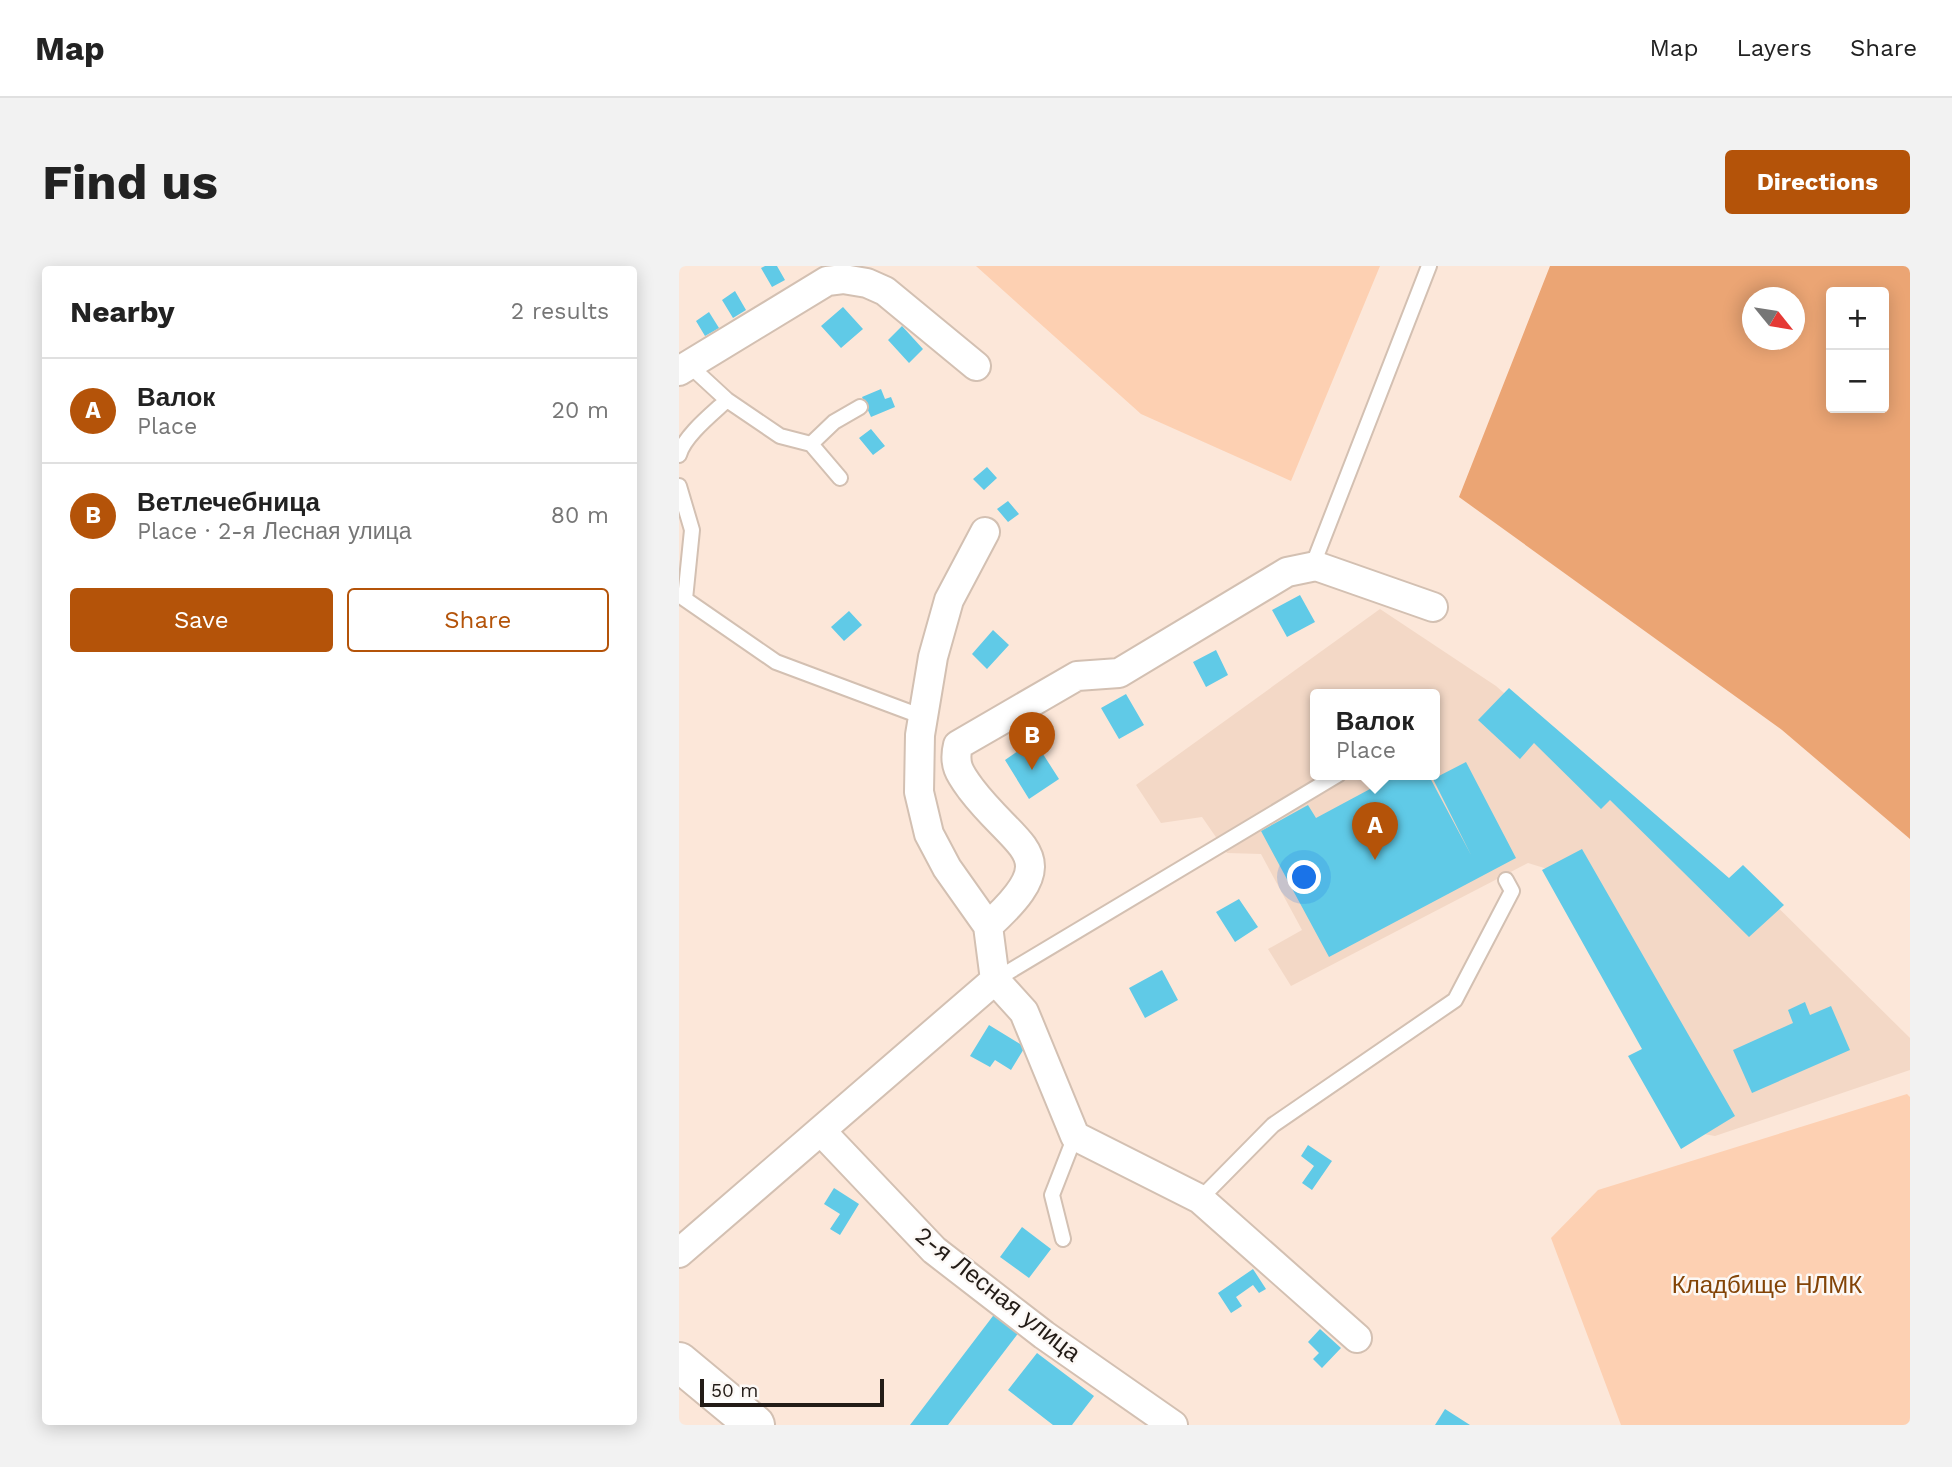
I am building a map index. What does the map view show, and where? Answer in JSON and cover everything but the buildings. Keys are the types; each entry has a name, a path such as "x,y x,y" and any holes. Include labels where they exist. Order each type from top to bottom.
{"main road":[{"path":"679,1362 755,1425"},
{"path":"679,1392 738,1425"}],"street":[{"path":"684,368 827,281 843,279 867,283 885,291 976,366"},
{"path":"985,532 949,600 933,657 923,718 919,792 929,834 947,868 988,926 995,981 1024,1012 1075,1136 1200,1199 1357,1338"},
{"path":"988,926 1023,889 1032,862 1025,848 959,773 955,759 958,745 1077,676 1119,673 1287,572 1312,567 1433,607"},
{"path":"679,1253 995,981"},
{"name":"2-я Лесная улица","path":"821,1131 934,1250 1044,1335 1173,1425"}],"lane":[{"path":"1312,567 1429,266"},
{"path":"684,368 780,436 810,444 840,478"},
{"path":"679,456 681,448 727,400"},
{"path":"810,444 834,422 860,407"},
{"path":"679,486 692,530 682,597 776,662 923,718"},
{"path":"995,981 1329,780"},
{"path":"1200,1199 1273,1125 1455,1000 1512,891 1506,880"},
{"path":"1063,1239 1052,1195 1075,1136"}],"shaded area":[{"path":"1550,266 1910,266 1910,839 1782,730 1459,497"},
{"path":"1380,609 1496,686 1726,887 1743,873 1910,1038 1910,1070 1715,1136 1687,1131 1554,871 1528,863 1291,986 1268,949 1302,930 1261,854 1227,853 1202,817 1161,823 1136,785"}],"green space":[{"path":"976,266 1380,266 1291,481 1141,414"},
{"name":"Кладбище НЛМК","path":"1907,1094 1910,1097 1910,1425 1621,1425 1551,1238 1598,1190"}],"place":[{"name":"Ветлечебница","path":"1032,770"},
{"name":"Валок","path":"1375,860"}]}
